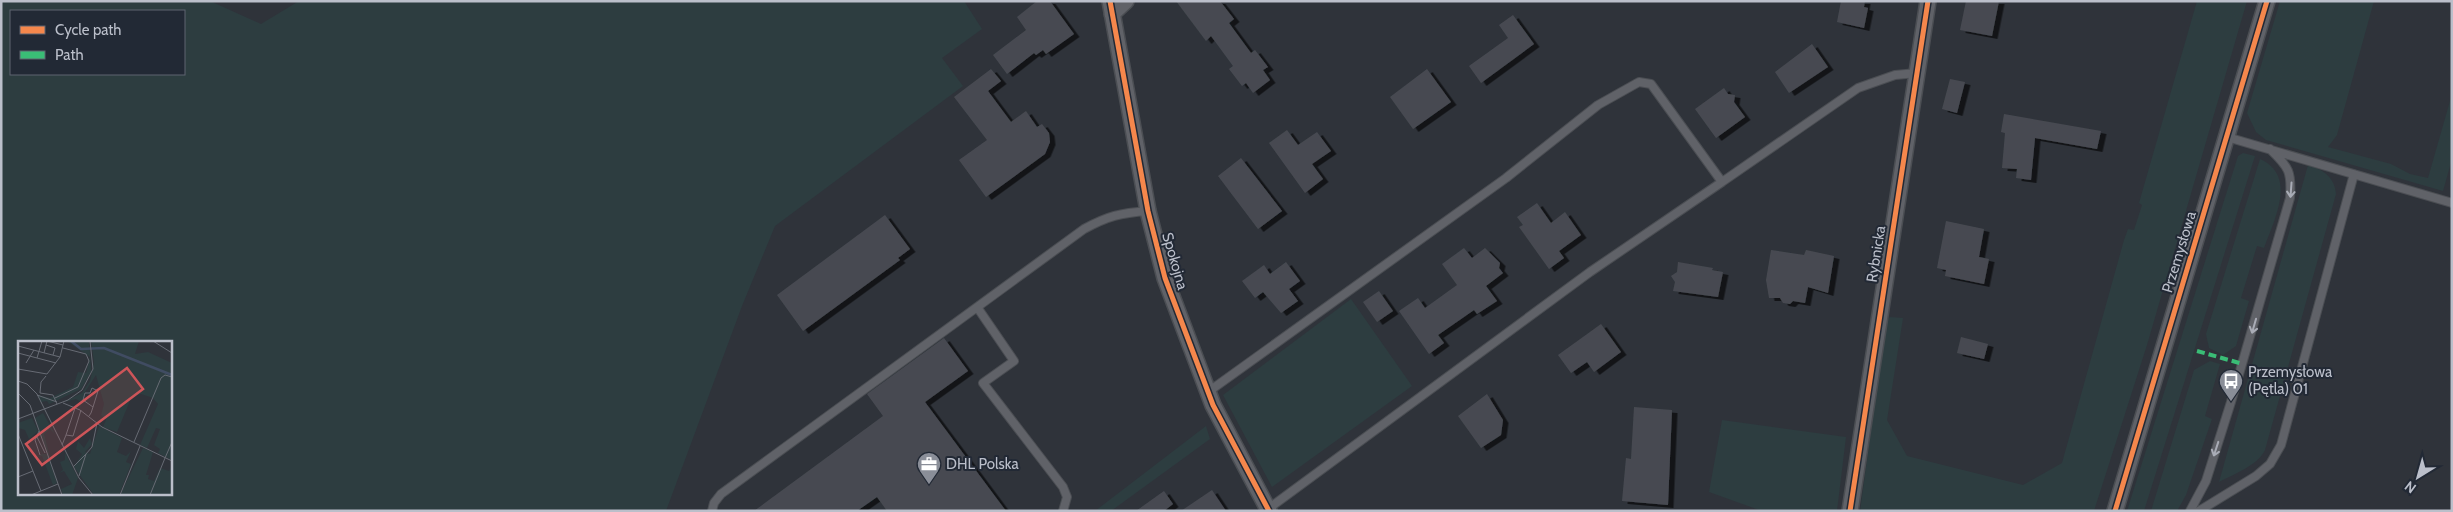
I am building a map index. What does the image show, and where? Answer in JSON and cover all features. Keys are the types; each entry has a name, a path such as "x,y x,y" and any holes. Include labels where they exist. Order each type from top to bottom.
{"street":[{"path":"1111,8 1126,1"},
{"name":"Rybnicka","path":"1850,511 1928,1"},
{"name":"Przemysłowa","path":"2115,511 2268,1"},
{"name":"Spokojna","path":"1111,8 1148,211 1165,278 1208,392 1268,510"}],"lane":[{"path":"1268,510 1590,272 1858,88 1895,75 1917,73"},
{"path":"1208,392 1506,178 1598,105 1639,82 1651,84 1722,182"},
{"path":"2227,137 2452,203"},
{"path":"2190,511 2206,481 2229,411 2290,198 2292,177 2283,161 2270,149"},
{"path":"2199,511 2256,476 2270,464 2281,445 2354,174"},
{"path":"712,511 714,502 720,494 1098,221 1119,213 1148,211"},
{"path":"977,307 1014,361 983,384 1063,487 1067,497 1063,511"}],"shaded area":[{"path":"1,1 210,1 261,24 299,1 964,1 982,29 942,58 963,86 775,226 742,306 666,511 1,511"},
{"path":"2197,1 2247,1 2147,345 2094,511 1860,511 1886,321 1890,317 1903,318 1887,420 1907,456 2023,485 2062,463 2124,240 2128,229 2134,230 2142,205 2139,203"},
{"path":"2280,1 2374,1 2337,135 2328,147 2391,164 2410,174 2428,178 2452,94 2452,159 2443,191 2266,140 2256,132 2247,113"},
{"path":"2243,153 2255,156 2144,511 2127,511 2238,156"},
{"path":"2260,159 2271,167 2278,176 2281,187 2280,199 2264,248 2257,246 2241,298 2249,301 2236,346 2223,355 2209,348 2206,334"},
{"path":"2308,165 2319,169 2331,179 2336,194 2265,450 2257,461 2219,482"},
{"path":"1351,299 1412,386 1272,487 1223,395"},
{"path":"2210,361 2220,364 2205,416 2212,419 2186,495 2177,511 2151,511 2194,370"},
{"path":"1722,420 1846,437 1837,511 1762,511 1709,492"},
{"path":"1206,426 1210,439 1111,511 1095,511"}],"building":[{"path":"1037,1 1050,1 1074,34 1046,54 1043,50 1036,55 1034,53 1007,74 993,55 1026,30 1017,17"},
{"path":"1176,1 1220,1 1234,19 1229,23 1251,53 1255,50 1268,67 1263,70 1270,80 1253,93 1246,83 1242,86 1229,69 1233,66 1211,36 1206,41"},
{"path":"1841,1 1865,1 1864,7 1868,8 1864,28 1837,22"},
{"path":"1966,1 1999,1 1992,36 1960,30"},
{"path":"1513,15 1534,44 1481,83 1469,66 1508,38 1499,25"},
{"path":"1812,44 1828,67 1789,93 1775,72"},
{"path":"991,69 1001,81 988,91 1011,122 1026,111 1037,127 1042,124 1049,133 1050,142 1045,154 986,197 959,160 987,140 954,97"},
{"path":"1427,69 1451,102 1413,129 1390,97"},
{"path":"1950,79 1965,82 1957,113 1942,109"},
{"path":"1724,88 1728,94 1735,95 1734,102 1745,117 1716,138 1695,109"},
{"path":"2004,114 2101,131 2097,149 2035,138 2031,180 2016,178 2017,169 2002,168 2005,133 2001,132"},
{"path":"1287,130 1298,145 1317,132 1331,151 1312,164 1323,179 1305,193 1269,143"},
{"path":"1241,158 1282,211 1258,229 1218,176"},
{"path":"1537,203 1551,223 1565,212 1581,235 1559,251 1564,258 1549,269 1519,227 1523,225 1517,217"},
{"path":"885,215 910,249 898,258 900,260 803,331 777,295"},
{"path":"1946,221 1984,229 1979,257 1989,259 1984,284 1945,276 1946,270 1937,268"},
{"path":"1464,248 1472,258 1485,248 1500,263 1499,268 1503,273 1486,286 1497,301 1477,314 1474,310 1438,335 1444,343 1429,354 1399,311 1418,298 1425,308 1457,285 1442,264"},
{"path":"1771,250 1804,255 1806,250 1834,256 1828,293 1808,287 1805,303 1793,301 1790,304 1783,303 1780,298 1769,298 1766,280"},
{"path":"1286,262 1300,281 1289,289 1298,301 1281,313 1263,292 1255,298 1242,281 1264,265 1270,274"},
{"path":"1678,262 1713,268 1712,270 1723,272 1718,297 1673,291 1675,282 1671,276 1677,272"},
{"path":"1379,291 1393,311 1377,322 1363,302"},
{"path":"1601,324 1621,352 1594,372 1587,362 1571,373 1558,355"},
{"path":"1961,337 1988,344 1984,359 1957,353"},
{"path":"944,338 968,371 925,402 1006,511 887,511 877,497 857,511 754,511 883,416 867,394"},
{"path":"1487,394 1503,420 1501,435 1481,448 1458,416"},
{"path":"1634,407 1672,410 1668,505 1622,501 1626,458 1631,459"},
{"path":"1212,490 1226,511 1181,511"},
{"path":"1164,491 1173,504 1164,511 1136,511"}],"marked path":[{"path":"2197,351 2243,364"}],"cycle path":[{"path":"1110,1 1148,211 1165,278 1213,405 1269,511"},
{"path":"1850,511 1928,1"},
{"path":"2115,511 2267,1"}],"place":[{"name":"Przemysłowa (Pętla) 01","path":"2231,402"},
{"name":"DHL Polska","path":"929,485"}]}
